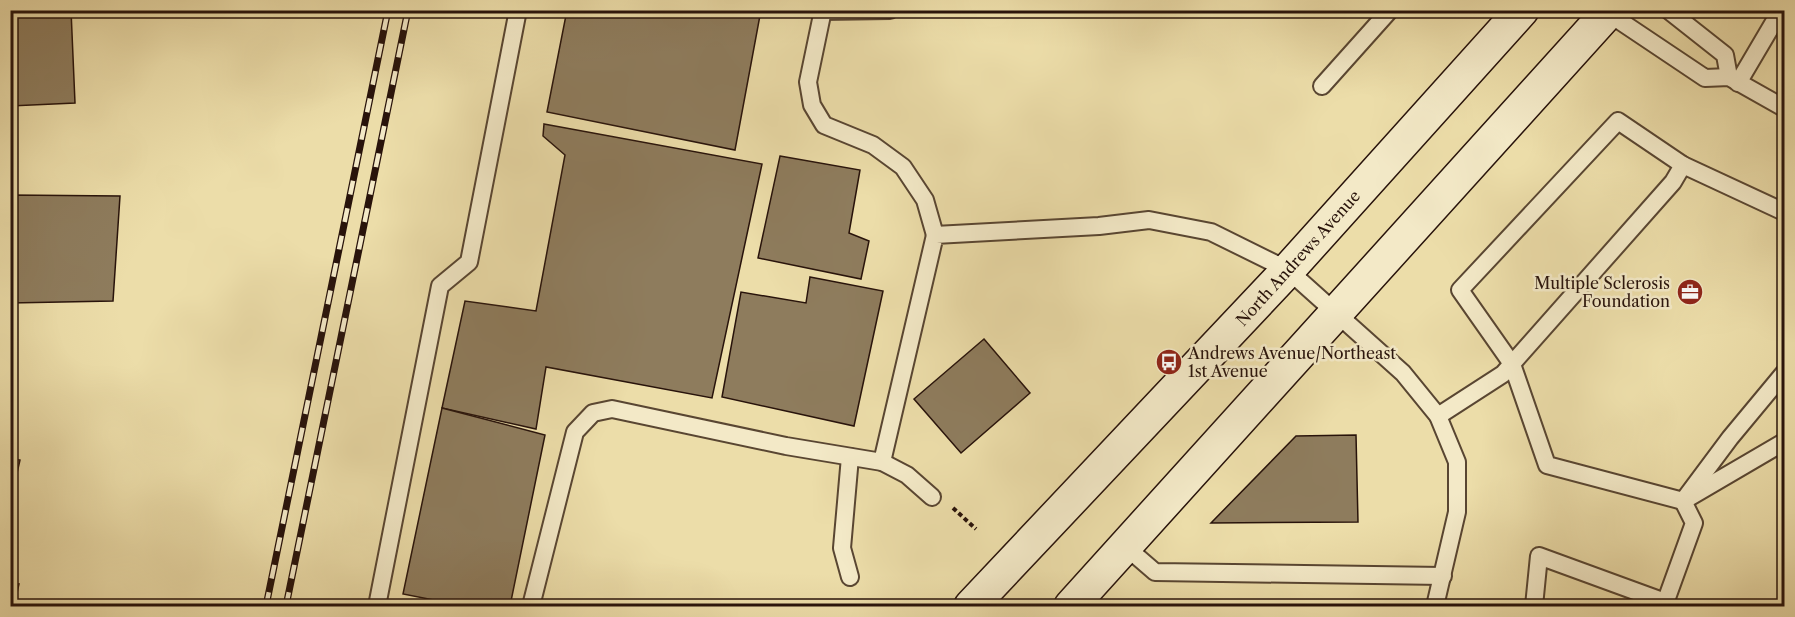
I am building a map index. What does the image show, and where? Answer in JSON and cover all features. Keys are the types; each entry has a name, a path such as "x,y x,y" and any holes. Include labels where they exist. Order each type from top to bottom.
{"main road":[{"name":"North Andrews Avenue","path":"971,606 1288,270 1521,10"},
{"path":"1071,606 1609,12"}],"lane":[{"path":"377,606 440,286 469,262 518,10"},
{"path":"882,462 935,235 925,200 903,167 873,145 824,125 812,105 808,82 823,11 890,10"},
{"path":"1322,86 1390,10"},
{"path":"1668,10 1725,55 1733,80"},
{"path":"1733,80 1781,10"},
{"path":"1609,12 1705,78 1733,80 1785,108"},
{"path":"1785,212 1683,165 1618,121 1460,290 1512,363 1547,465 1683,501 1785,442"},
{"path":"1438,416 1503,374 1673,183 1683,165"},
{"path":"935,235 1099,226 1149,220 1212,232 1288,270 1403,373 1438,416 1457,462 1457,512 1435,606"},
{"path":"1683,501 1730,438 1785,373"},
{"path":"531,606 575,432 594,413 612,409 882,462 907,475 932,497"},
{"path":"850,457 842,548 850,577"},
{"path":"1534,606 1539,556 1664,604 1694,523 1683,501"},
{"path":"1126,547 1155,572 1443,576"}],"path":[{"path":"953,508 976,529"}],"building":[{"path":"10,10 71,10 75,103 10,106"},
{"path":"567,10 761,10 735,150 547,112"},
{"path":"544,124 762,164 712,398 546,367 536,429 442,408 465,301 536,311 565,155 543,136"},
{"path":"780,156 860,170 849,233 869,241 861,279 758,258"},
{"path":"10,195 120,196 113,301 10,303"},
{"path":"810,277 883,291 854,426 722,397 741,292 806,303"},
{"path":"984,339 1030,393 961,453 914,399"},
{"path":"442,408 545,435 510,606 464,606 403,594"},
{"path":"1356,435 1358,522 1211,523 1296,436"},
{"path":"10,458 20,460 10,503"},
{"path":"10,583 19,584 14,606 10,606"}],"railway":[{"path":"266,606 388,10"},
{"path":"286,606 408,10"}],"place":[{"name":"Multiple Sclerosis Foundation","path":"1690,292"},
{"name":"Andrews Avenue/Northeast 1st Avenue","path":"1169,362"}]}
